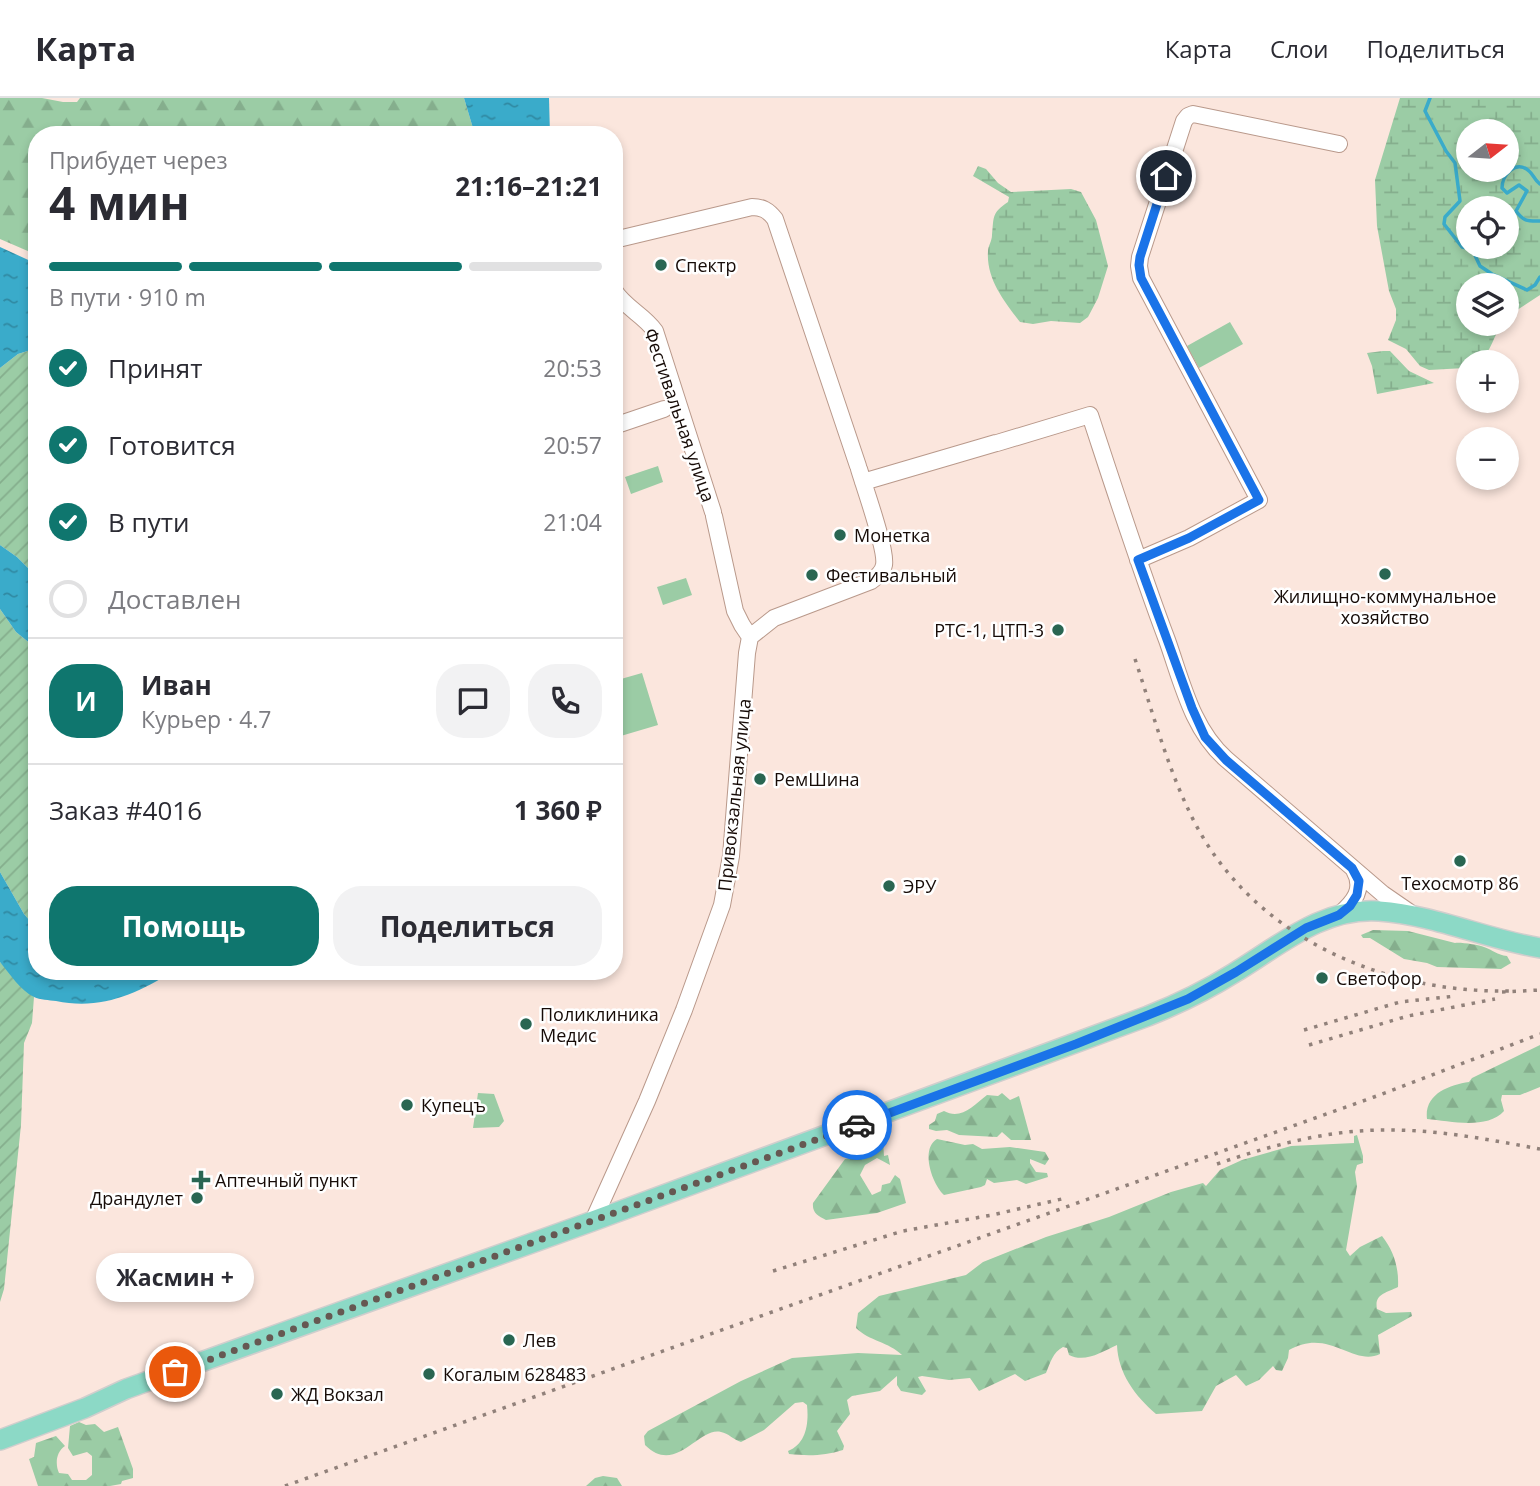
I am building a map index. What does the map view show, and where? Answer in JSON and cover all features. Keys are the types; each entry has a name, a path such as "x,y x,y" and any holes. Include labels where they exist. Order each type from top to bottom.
{"main road":[{"path":"0,1440 85,1408 126,1389 593,1221 1159,1012 1210,988 1306,928 1339,915 1376,911 1417,917 1540,948"},
{"path":"0,1427 75,1400 126,1389"}],"street":[{"path":"1138,560 1189,538 1259,500 1141,278 1140,257 1184,121 1193,114 1339,144"},
{"path":"623,238 752,207 761,207 769,212 775,219 860,472 883,550 882,571 871,581 774,618 750,636"},
{"name":"Фестивальная улица","path":"623,302 655,331 669,407 713,514 735,611 750,636"},
{"path":"623,423 669,407"},
{"path":"860,472 997,443 1090,415 1138,560 1205,737 1226,760 1352,868 1417,917"},
{"name":"Привокзальная улица","path":"593,1221 684,1010 722,905 731,856 750,636"},
{"path":"1339,915 1350,906 1357,895 1359,881 1352,868"},
{"path":"612,1182 619,1202 634,1206"}],"green space":[{"path":"0,98 42,98 77,102 80,98 464,98 472,126 28,126 28,251 0,239"},
{"path":"1400,98 1540,98 1540,295 1519,309 1519,273 1456,273 1456,336 1496,336 1489,350 1456,350 1456,368 1429,370 1420,366 1406,349 1388,340 1396,320 1396,309 1389,291 1377,226 1375,180"},
{"path":"978,166 986,169 998,183 1011,192 1071,189 1081,192 1096,220 1108,266 1098,298 1088,317 1080,323 1020,322 1002,298 990,271 988,251 994,216 1008,202 1009,197 973,176"},
{"path":"1230,322 1243,344 1199,368 1187,346"},
{"path":"28,351 28,568 0,545 0,368 18,354"},
{"path":"1390,351 1409,371 1434,383 1377,394 1367,353"},
{"path":"658,466 663,482 631,494 625,477"},
{"path":"686,578 692,595 663,605 657,587"},
{"path":"0,609 16,632 28,642 28,919 0,872"},
{"path":"642,673 658,725 623,735 623,678"},
{"path":"1373,930 1408,931 1455,943 1482,946 1507,956 1511,963 1501,969 1437,967 1404,959 1361,935"},
{"path":"0,962 34,997 32,1023 24,1043 21,1125 4,1289 0,1302"},
{"path":"1540,1045 1540,1087 1520,1095 1502,1095 1504,1111 1497,1117 1468,1123 1427,1119 1429,1103 1439,1092 1469,1082 1472,1078"},
{"path":"478,1093 494,1094 504,1121 499,1127 473,1128"},
{"path":"1002,1093 1010,1100 1019,1096 1031,1140 1011,1140 1002,1132 997,1137 959,1135 947,1130 929,1129 937,1114 944,1111 961,1113 987,1095 998,1096"},
{"path":"872,1135 875,1140 883,1140 884,1156 888,1155 890,1165 877,1158 865,1165 860,1175 872,1195 881,1191 882,1185 890,1183 895,1175 900,1179 906,1203 877,1213 826,1220 820,1217 815,1212 813,1203 845,1159 861,1156 870,1150 869,1138"},
{"path":"1357,1135 1363,1163 1357,1165 1355,1172 1357,1186 1346,1250 1350,1256 1360,1247 1382,1236 1395,1260 1398,1287 1379,1297 1377,1309 1386,1313 1411,1312 1412,1316 1378,1335 1380,1354 1360,1356 1328,1345 1303,1344 1289,1350 1282,1371 1273,1366 1259,1380 1246,1386 1236,1375 1216,1386 1202,1411 1156,1414 1141,1400 1129,1383 1121,1365 1117,1345 1093,1356 1081,1358 1069,1355 1067,1348 1063,1347 1054,1355 1046,1373 1025,1381 1015,1374 979,1391 970,1378 949,1380 922,1376 918,1377 926,1391 922,1395 901,1391 897,1385 897,1376 880,1391 852,1396 847,1400 850,1414 837,1431 844,1446 843,1450 836,1452 816,1455 789,1454 788,1451 799,1444 807,1426 807,1405 803,1402 795,1403 764,1430 741,1442 724,1433 713,1432 677,1453 667,1455 656,1453 645,1445 644,1436 648,1431 741,1381 792,1358 858,1353 902,1355 856,1328 858,1313 879,1296 966,1275 983,1262 1046,1237 1109,1217 1171,1192 1203,1183 1206,1186 1220,1170 1242,1160 1291,1146 1354,1143 1354,1136"},
{"path":"937,1139 973,1144 982,1149 1010,1147 1045,1152 1049,1159 1045,1165 1030,1159 1030,1163 1036,1172 1047,1173 1048,1177 1026,1184 1017,1180 994,1183 987,1179 981,1187 944,1195 935,1183 930,1167 929,1150"},
{"path":"79,1422 86,1425 95,1424 104,1432 118,1427 133,1469 133,1478 110,1486 38,1486 29,1459 34,1457 36,1443 56,1436 65,1446 57,1458 59,1473 68,1474 72,1480 86,1480 92,1475 92,1456 87,1452 73,1456 68,1448 70,1426"},
{"path":"595,1478 617,1478 622,1486 586,1486"}],"water":[{"path":"464,98 549,98 550,126 472,126"},
{"path":"0,247 28,260 28,351 18,354 0,368"},
{"path":"0,545 28,568 28,642 16,632 0,609"},
{"path":"0,872 28,919 28,980 157,980 131,993 103,1002 72,1003 34,997 20,986 0,962"}],"waterway":[{"path":"1430,98 1425,111 1455,163 1460,201 1445,217 1444,224 1462,247 1472,249 1480,266 1492,274 1527,290 1535,285 1540,277"},
{"path":"1540,184 1529,171 1519,167 1507,174 1502,188 1507,193 1519,185 1527,191 1516,211 1526,220 1540,221"}],"railway":[{"path":"1135,659 1166,755 1189,811 1214,854 1245,891 1281,923 1322,948 1366,967 1412,981 1460,989 1509,991"},
{"path":"1502,992 1540,990"},
{"path":"1304,1030 1400,1002 1456,996"},
{"path":"1309,1045 1408,1016 1495,999"},
{"path":"285,1486 1374,1097 1540,1034"},
{"path":"1217,1164 1324,1135 1368,1130 1447,1134 1540,1149"},
{"path":"773,1271 903,1231 1066,1198"}],"way so far":[{"path":"175,1372 857,1125"}],"place":[{"name":"Спектр","path":"661,265"},
{"name":"Монетка","path":"840,535"},
{"name":"Жилищно-коммунальное хозяйство","path":"1385,574"},
{"name":"Фестивальный","path":"812,575"},
{"name":"РТС-1, ЦТП-3","path":"1058,630"},
{"name":"РемШина","path":"760,779"},
{"name":"Техосмотр 86","path":"1460,861"},
{"name":"ЭРУ","path":"889,886"},
{"name":"Светофор","path":"1322,978"},
{"name":"Поликлиника Медис","path":"526,1024"},
{"name":"Купецъ","path":"407,1105"},
{"name":"Аптечный пункт","path":"201,1180"},
{"name":"Драндулет","path":"197,1198"},
{"name":"Лев","path":"509,1340"},
{"name":"Жасмин +","path":"175,1372"},
{"name":"Когалым 628483","path":"429,1374"},
{"name":"ЖД Вокзал","path":"277,1394"}],"route":[{"path":"857,1125 1076,1044 1188,999 1295,934 1339,915 1350,906 1357,895 1359,881 1352,868 1226,760 1205,737 1138,560 1189,538 1259,500 1141,278 1140,257 1166,176"}]}
